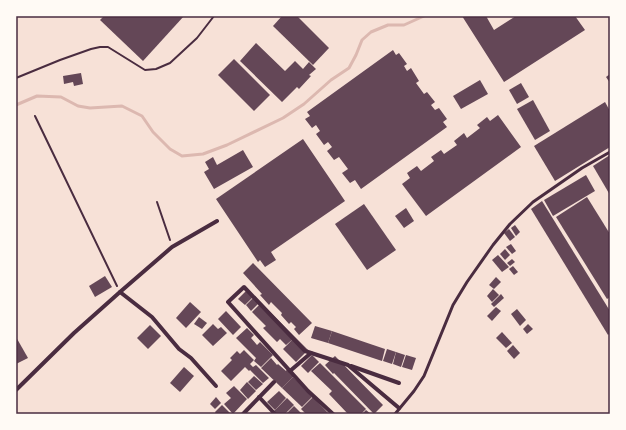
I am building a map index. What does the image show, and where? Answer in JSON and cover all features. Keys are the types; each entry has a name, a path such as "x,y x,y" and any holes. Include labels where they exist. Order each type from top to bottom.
{"street":[{"path":"16,390 74,333 172,246 217,221"},
{"path":"332,414 308,391 228,302 244,287 305,351 399,383"},
{"path":"120,292 152,317 179,348 191,358 216,386"},
{"path":"290,371 311,353"},
{"path":"348,365 399,408"},
{"path":"243,414 274,382"},
{"path":"259,397 275,414"}],"lane":[{"path":"394,414 417,387 424,376 453,305 467,282 510,224 533,202 610,152"}],"path":[{"path":"16,78 60,60 100,47 108,47 145,70 156,69 170,63 197,38 214,16"},
{"path":"35,116 120,292"},
{"path":"157,202 172,246"}],"building":[{"path":"104,16 184,16 143,61 100,20"},
{"path":"282,16 297,16 329,48 313,65 273,26"},
{"path":"462,16 486,16 494,30 516,16 575,16 585,30 504,82"},
{"path":"256,43 285,71 295,61 303,69 309,62 316,69 309,75 311,76 299,89 297,87 282,102 240,61"},
{"path":"393,50 396,55 399,53 407,64 404,66 407,71 411,68 419,81 416,83 424,94 427,92 435,102 431,105 435,110 439,108 447,119 443,122 447,127 361,189 355,180 350,183 342,173 348,169 339,157 334,160 327,151 332,147 328,142 324,145 316,134 320,131 316,125 312,128 305,119 310,116 307,112"},
{"path":"234,59 270,95 254,111 218,75"},
{"path":"81,73 83,84 74,86 73,82 64,84 63,76"},
{"path":"610,74 610,83 606,77"},
{"path":"480,80 488,94 461,109 453,96"},
{"path":"521,83 529,97 517,104 509,90"},
{"path":"533,100 550,131 535,140 517,109"},
{"path":"605,102 610,111 610,147 555,181 534,146"},
{"path":"498,115 521,147 426,216 402,184 410,178 407,173 417,166 421,171 434,161 431,157 441,150 444,154 457,145 454,141 464,133 467,138 480,128 477,125 487,117 490,121"},
{"path":"303,139 345,201 271,252 276,260 265,267 260,260 258,262 216,199"},
{"path":"243,150 253,167 214,189 204,172 209,169 205,162 213,157 217,165"},
{"path":"610,155 610,195 593,166"},
{"path":"586,175 595,191 553,216 544,200"},
{"path":"587,197 610,234 610,297 607,299 556,217"},
{"path":"542,201 610,311 610,333 608,335 531,209"},
{"path":"364,204 396,250 367,270 335,224"},
{"path":"406,208 414,221 404,228 395,216"},
{"path":"515,225 520,232 516,236 511,228"},
{"path":"509,229 515,237 510,241 504,233"},
{"path":"511,244 516,251 512,254 506,247"},
{"path":"505,249 510,255 505,260 500,254"},
{"path":"498,255 509,267 502,272 492,260"},
{"path":"512,259 515,262 510,266 507,263"},
{"path":"253,263 312,323 299,335 294,329 296,327 291,322 289,324 281,315 282,313 271,302 269,305 260,295 262,294 243,273"},
{"path":"513,266 518,272 514,275 509,269"},
{"path":"105,276 112,287 95,297 89,286"},
{"path":"496,277 501,282 494,289 489,285"},
{"path":"248,289 254,296 245,305 238,299"},
{"path":"493,289 499,295 492,302 487,296"},
{"path":"501,294 504,298 494,307 491,304"},
{"path":"255,296 260,302 251,311 246,305"},
{"path":"190,302 201,312 186,328 176,318"},
{"path":"261,303 308,350 296,362 283,349 293,339 286,345 280,339 277,342 263,328 266,326 252,312"},
{"path":"496,307 501,311 492,321 487,316"},
{"path":"517,309 526,320 520,326 511,314"},
{"path":"226,311 241,327 233,335 218,319"},
{"path":"199,317 207,323 202,329 194,324"},
{"path":"213,324 218,329 221,327 227,333 213,346 202,335"},
{"path":"528,324 533,329 527,334 523,329"},
{"path":"150,325 161,336 148,349 137,338"},
{"path":"315,326 332,331 328,343 311,338"},
{"path":"247,328 254,335 251,338 257,345 260,342 273,355 261,367 254,361 256,358 236,338"},
{"path":"332,331 385,349 382,361 328,343"},
{"path":"502,332 512,343 506,348 496,338"},
{"path":"16,337 28,358 16,364"},
{"path":"513,345 520,353 514,359 507,351"},
{"path":"387,349 396,352 392,364 383,361"},
{"path":"244,350 254,360 250,364 253,367 256,365 269,378 263,383 245,367 231,381 221,371 232,360 230,358 237,351 240,354"},
{"path":"396,352 405,355 401,367 393,364"},
{"path":"312,355 319,362 308,373 301,366"},
{"path":"406,355 416,358 412,370 402,367"},
{"path":"335,356 383,405 374,414 325,365"},
{"path":"271,358 277,365 278,364 286,371 287,369 294,376 282,388 261,368"},
{"path":"320,363 366,409 361,414 348,414 329,394 332,391 311,371"},
{"path":"184,367 194,376 180,392 170,383"},
{"path":"254,376 263,384 256,390 248,382"},
{"path":"293,377 312,397 302,407 282,388"},
{"path":"247,382 256,391 248,399 240,390"},
{"path":"234,386 247,399 233,414 224,404 231,398 226,393"},
{"path":"279,391 286,398 275,410 267,402"},
{"path":"216,397 221,403 215,409 210,404"},
{"path":"313,397 329,414 306,414 301,409"},
{"path":"287,398 294,405 285,414 271,414"},
{"path":"222,405 231,414 216,414 215,412"},
{"path":"294,406 301,413 300,414 286,414"},
{"path":"366,410 371,414 362,414"}],"waterway":[{"path":"16,105 37,96 61,97 78,106 90,108 122,106 142,116 153,132 170,149 182,156 203,154 227,145 283,118 304,104 331,80 349,68 362,40 371,32 388,25 404,25 424,16"}]}
